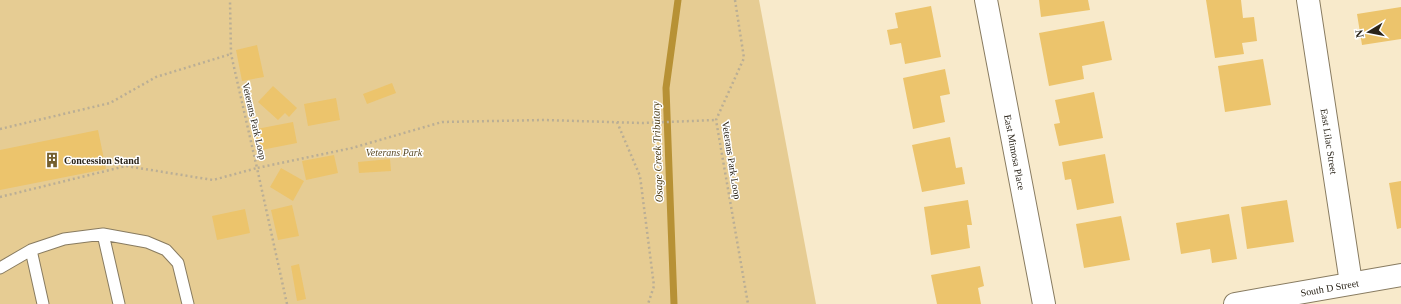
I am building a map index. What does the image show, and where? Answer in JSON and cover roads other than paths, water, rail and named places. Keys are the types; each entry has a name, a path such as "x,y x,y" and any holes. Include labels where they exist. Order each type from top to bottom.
{"street":[{"name":"East Mimosa Place","path":"986,0 1044,304"},
{"name":"East Lilac Street","path":"1308,0 1351,283"},
{"name":"South D Street","path":"1235,304 1401,275"}],"lane":[{"path":"103,234 119,304"},
{"path":"0,268 31,250 64,239 103,234 147,242 166,250 178,263 188,304"},
{"path":"31,250 43,304"}],"waterway":[{"name":"Osage Creek Tributary","path":"674,304 666,88 678,0"}],"place":[{"name":"Concession Stand","path":"52,160"}],"park label":[{"name":"Veterans Park","path":"394,152"}]}
